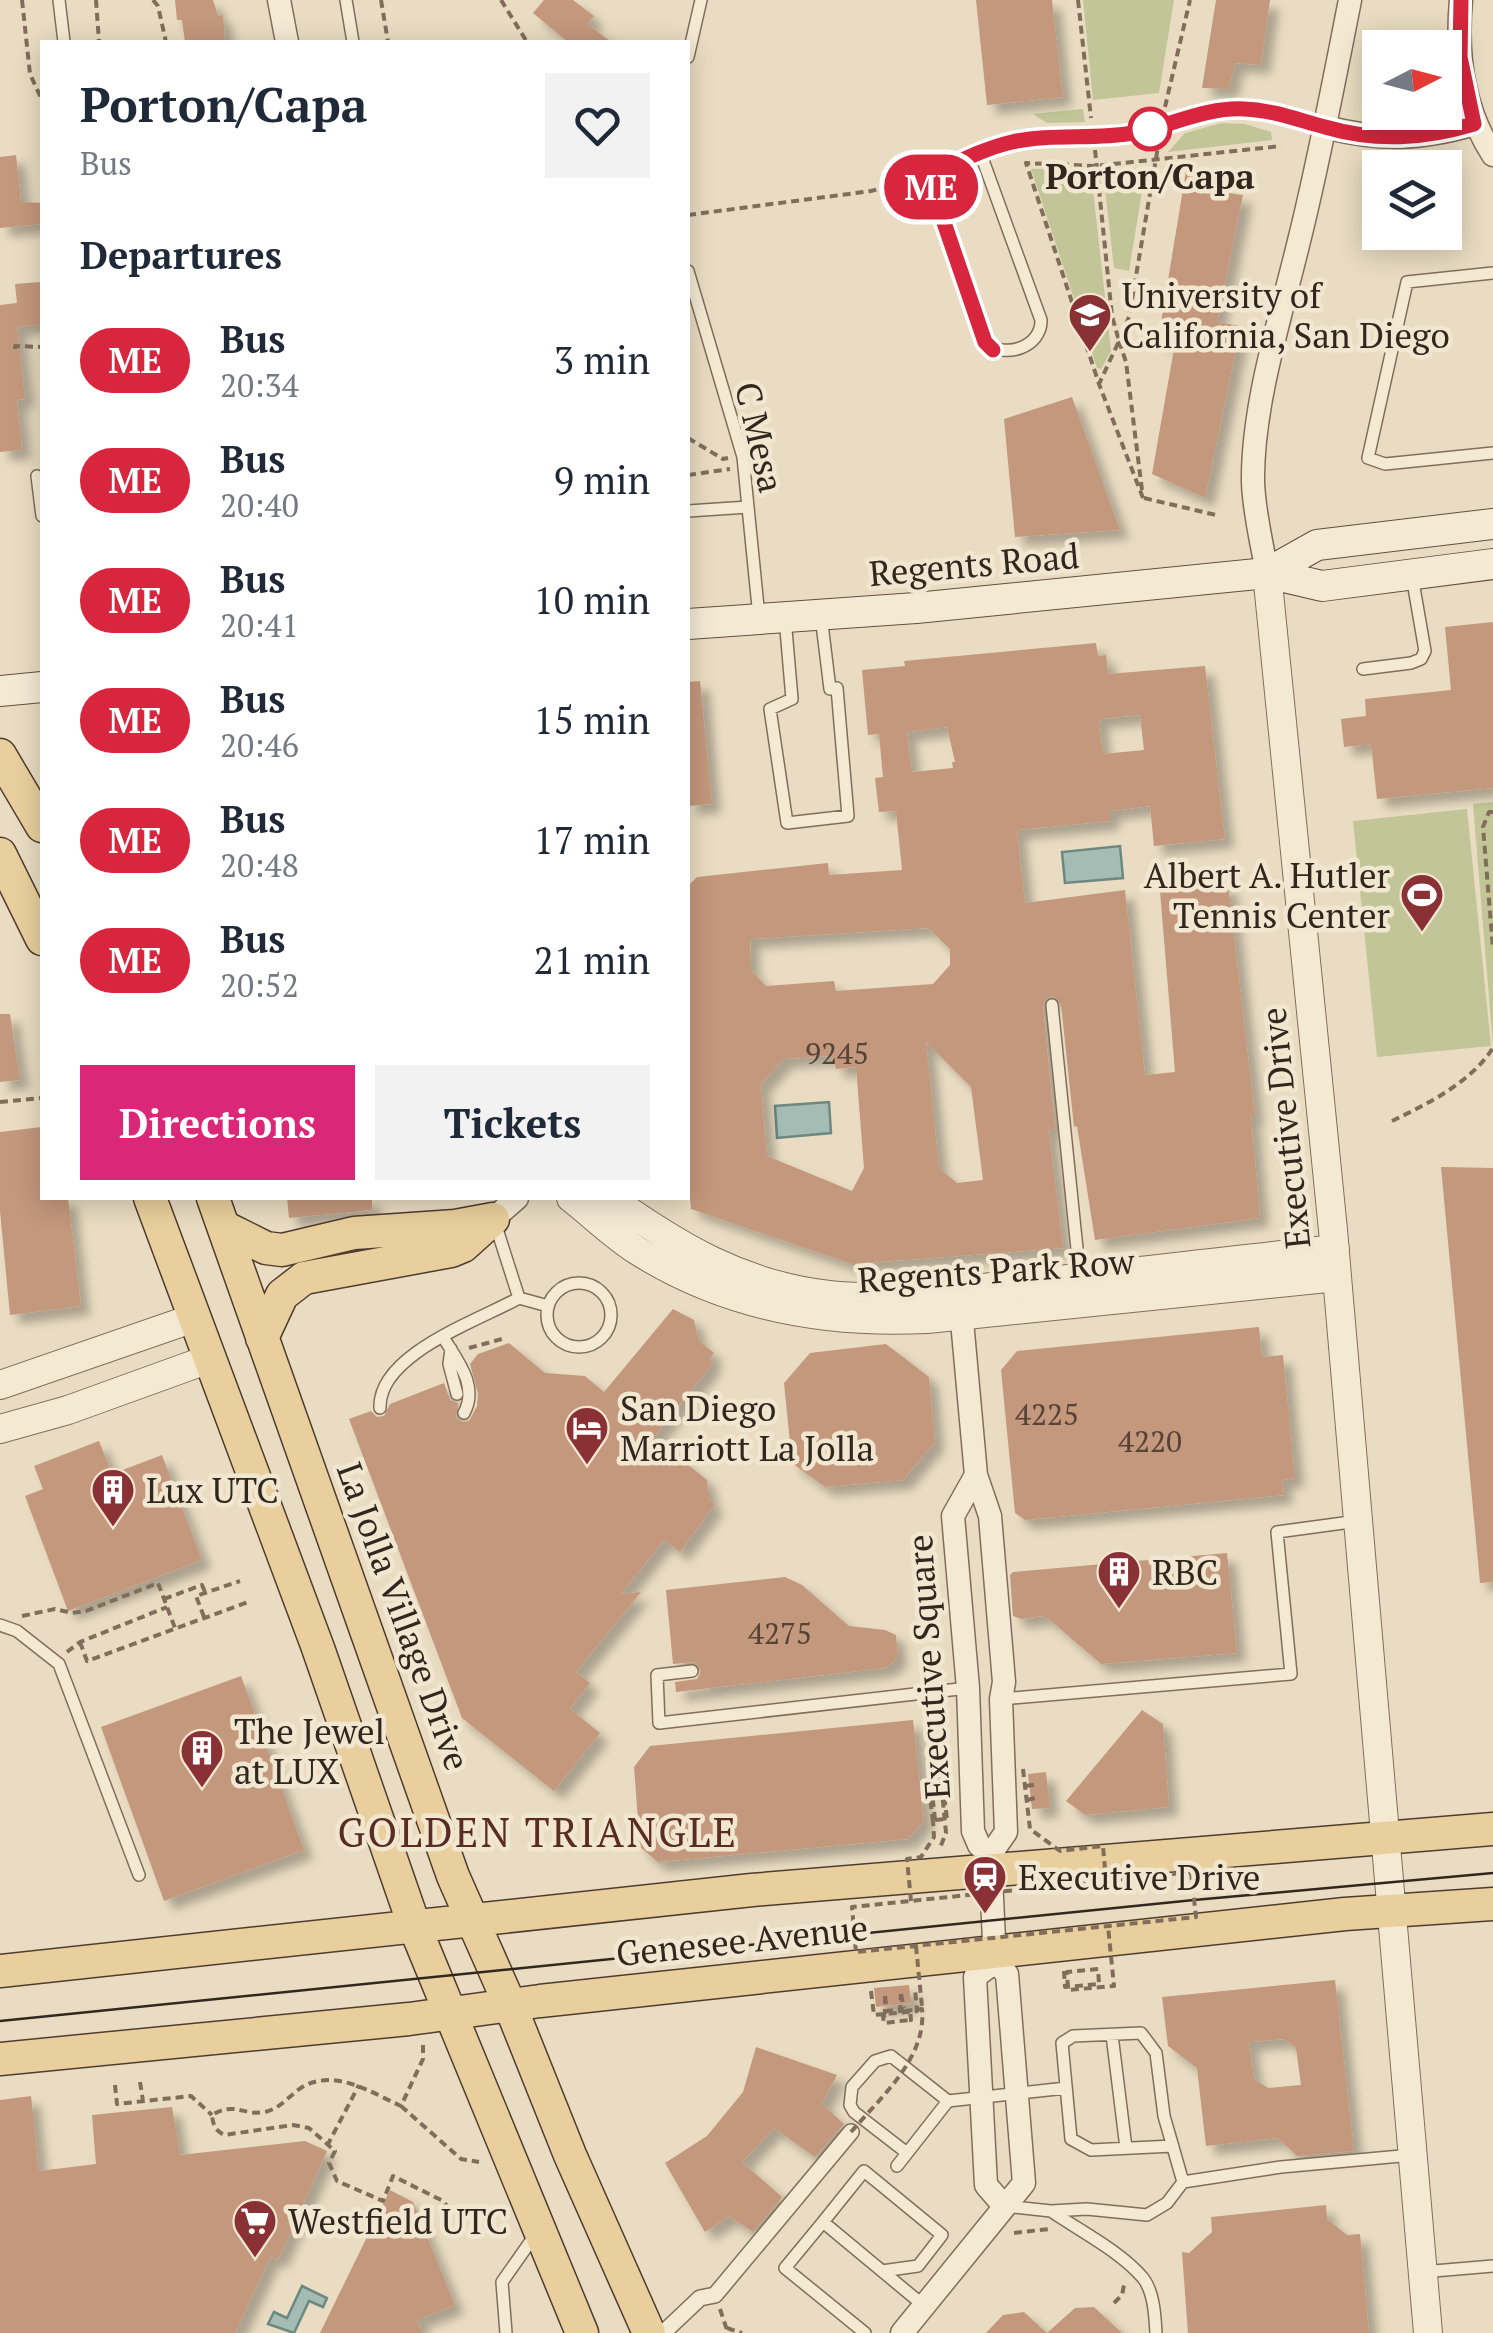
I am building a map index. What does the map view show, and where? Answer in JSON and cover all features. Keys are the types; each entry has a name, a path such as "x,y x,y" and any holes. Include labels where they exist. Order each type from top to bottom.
{"main road":[{"name":"Regents Road","path":"1267,573 1318,545 1493,524"},
{"name":"Regents Road","path":"690,624 820,616 1267,573 1322,586 1493,564"},
{"path":"0,692 40,687"},
{"path":"0,755 40,823"},
{"path":"0,854 40,934"},
{"path":"151,1200 330,1682 414,1925 582,2333"},
{"path":"218,1212 266,1248 282,1250 354,1233 455,1226 505,1208"},
{"path":"262,1338 282,1295 304,1278 452,1251 463,1246 505,1208"},
{"name":"La Jolla Village Drive","path":"218,1212 453,1876 649,2333"},
{"name":"Genesee Avenue","path":"0,1971 991,1862 1493,1829"},
{"name":"Genesee Avenue","path":"0,2059 994,1957 1393,1910 1493,1904"}],"street":[{"path":"279,0 287,40"},
{"path":"1267,573 1255,510 1256,444 1270,358 1326,128 1350,0"},
{"path":"1462,0 1460,57 1474,124 1493,154"},
{"path":"1326,128 1396,139 1474,124"},
{"name":"Executive Drive","path":"1267,573 1336,1263 1428,2333"},
{"name":"Regents Park Row","path":"574,1200 634,1248 666,1267 754,1303 827,1306 894,1320 1080,1278 1336,1263"},
{"name":"Regents Park Row","path":"613,1200 710,1263 827,1306"},
{"name":"Regents Park Row","path":"961,1303 1336,1263"},
{"name":"Executive Square","path":"961,1303 976,1474 990,1516 1002,1690 1006,1832 991,1862 994,1957"},
{"path":"0,1384 194,1318"},
{"path":"0,1428 68,1410 209,1359"},
{"name":"Executive Square","path":"976,1474 953,1516 968,1688 973,1831 991,1862"},
{"path":"957,1561 994,1557"},
{"path":"968,1688 1002,1690"},
{"path":"902,2333 1024,2183 1007,1974 994,1957 975,1977 979,2098 986,2184 1004,2206"},
{"path":"663,2333 700,2298 716,2295 851,2132"},
{"path":"919,2333 923,2305"}],"lane":[{"path":"60,0 64,40"},
{"path":"346,0 353,40"},
{"path":"690,48 700,0"},
{"path":"980,152 1041,320 1042,333 1035,342 1006,351 993,350 985,342 928,176 980,152 1015,141 1128,134 1204,112 1270,111 1326,128"},
{"path":"1493,273 1406,282 1368,458 1386,464 1493,453"},
{"name":"C Mesa","path":"690,278 743,462 748,507 792,698 770,709 787,823 848,816 837,688 830,689 820,616"},
{"path":"37,476 40,500"},
{"path":"690,511 748,507"},
{"path":"1363,669 1422,659 1425,652 1412,576"},
{"path":"1052,1005 1080,1278"},
{"path":"505,1208 519,1298"},
{"path":"564,1286 594,1286 609,1302 608,1329 590,1345 566,1344 551,1330 548,1306 564,1286"},
{"path":"380,1408 382,1390 416,1350 519,1298 548,1306"},
{"path":"444,1337 460,1361 468,1383 469,1405 464,1414"},
{"path":"451,1349 449,1364 457,1394"},
{"path":"1002,1690 1291,1674 1277,1532 1358,1522"},
{"path":"5,1621 60,1664 139,1875"},
{"path":"692,1670 657,1675 659,1723 968,1688"},
{"path":"1173,2146 1092,2150 1071,2139 1062,2043 1073,2036 1142,2034 1156,2053 1164,2116 1173,2146 1183,2182"},
{"path":"1112,2035 1126,2148"},
{"path":"907,2153 854,2112 849,2096 852,2088 875,2061 890,2056 948,2101 1066,2088"},
{"path":"897,2166 948,2101"},
{"path":"1004,2206 1147,2214 1167,2203 1183,2182 1281,2167 1412,2155"},
{"path":"865,2333 786,2268 864,2171 942,2236 918,2266 882,2271"},
{"path":"1051,2211 1145,2280 1154,2307 1156,2333"},
{"path":"823,2222 923,2305"},
{"path":"506,2333 502,2282 538,2232"},
{"path":"1422,2272 1493,2266"}],"path":[{"path":"22,0 30,74 40,96"},
{"path":"96,0 99,40"},
{"path":"153,0 166,40"},
{"path":"381,0 388,40"},
{"path":"500,0 526,40"},
{"path":"1078,0 1092,122"},
{"path":"1164,109 1190,0"},
{"path":"1100,384 1129,317 1159,141"},
{"path":"1143,498 1100,384 1026,163 1095,166 1281,146"},
{"path":"1095,150 1112,316 1126,362 1143,498"},
{"path":"690,215 871,191 928,176"},
{"path":"15,349 40,347"},
{"path":"690,439 723,459 743,462"},
{"path":"690,476 743,462"},
{"path":"1143,498 1216,515"},
{"path":"1493,812 1482,827 1493,949"},
{"path":"1392,1121 1435,1100 1483,1064 1493,1048"},
{"path":"0,1102 40,1098"},
{"path":"465,1348 474,1349 502,1339"},
{"path":"204,1618 196,1596 240,1581"},
{"path":"5,1621 55,1608 72,1613 86,1610 158,1584 175,1628"},
{"path":"164,1599 202,1585 205,1592"},
{"path":"80,1642 87,1660 248,1602"},
{"path":"63,1655 80,1642 167,1607"},
{"path":"1024,1769 1030,1829 1060,1850 1103,1846 1106,1881"},
{"path":"911,1901 907,1859 921,1857 934,1838 928,1781 942,1780 946,1819 935,1820 932,1783 941,1782 943,1802 945,1822 946,1833 940,1848"},
{"path":"1026,1788 1038,1784"},
{"path":"1027,1800 1039,1797"},
{"path":"1192,1872 1196,1917 856,1952 852,1907 1106,1881 1192,1872"},
{"path":"1064,1964 1065,1987 1073,1986 1100,1984 1098,1969 1066,1972 1068,1990 1114,1986 1108,1926"},
{"path":"886,2014 885,1996 889,2012 922,2008 916,1946"},
{"path":"870,1981 874,2015 886,2014 917,2011 914,1977"},
{"path":"851,2132 914,2051 923,2024 922,2009 906,2012 883,2016 884,2022 912,2020 906,2012 900,1994"},
{"path":"401,2106 422,2059 423,2045"},
{"path":"140,2082 143,2102"},
{"path":"212,2114 227,2107 266,2112 315,2082 359,2085 401,2106 461,2159 479,2162"},
{"path":"115,2085 117,2104 191,2096 212,2114 217,2131 224,2135 293,2125 310,2128 336,2151 329,2163 337,2181 383,2201 393,2176 444,2202 450,2210"},
{"path":"327,2146 359,2085"},
{"path":"1005,2239 1026,2230 1051,2229 1061,2233"},
{"path":"1114,2303 1124,2289 1118,2277"},
{"path":"727,2328 742,2333"}],"green space":[{"path":"1083,0 1174,0 1159,93 1093,100"},
{"path":"1083,109 1085,122 1047,123 1033,114"},
{"path":"1222,123 1245,124 1271,132 1272,140 1168,152 1185,133"},
{"path":"1146,167 1129,271 1114,268 1103,171"},
{"path":"1031,169 1091,172 1111,351 1101,369 1097,368"},
{"path":"1493,802 1493,1046 1473,804"},
{"name":"Albert A. Hutler Tennis Center","path":"1467,809 1491,1046 1377,1057 1353,821"}],"water":[{"path":"1120,846 1123,878 1065,883 1062,852"},
{"path":"829,1102 831,1133 777,1138 775,1106"},
{"path":"302,2286 327,2298 323,2307 309,2301 294,2333 268,2324 274,2312 287,2318"}],"building":[{"path":"175,0 213,0 218,16 223,15 225,40 185,40 182,20 177,20"},
{"path":"544,0 573,0 594,16 588,24 608,40 566,40 533,13"},
{"path":"976,0 1052,0 1063,97 987,105"},
{"path":"1216,0 1270,0 1261,65 1235,63 1229,89 1202,88"},
{"path":"16,155 21,202 40,203 40,224 0,228 0,157"},
{"path":"1186,171 1216,177 1214,191 1243,195 1217,322 1241,326 1205,498 1152,474 1175,343 1158,341"},
{"path":"40,282 40,324 17,327 25,399 17,400 22,450 0,452 0,305 17,303 15,284"},
{"path":"1072,397 1120,530 1015,537 1004,419"},
{"path":"1493,622 1493,788 1377,799 1371,744 1344,747 1341,719 1366,716 1365,699 1451,690 1445,627"},
{"path":"1096,643 1098,656 1106,655 1108,674 1205,666 1225,839 1154,846 1150,806 1110,811 1110,821 1017,830 1025,903 1125,890 1145,1075 1175,1072 1160,891 1228,884 1255,1116 1251,1116 1260,1218 1095,1240 1077,1126 1074,1127 1061,1004 1052,996 1046,998 1043,1006 1055,1129 1049,1130 1063,1248 852,1264 691,1209 690,884 697,877 828,863 829,875 902,870 896,811 879,812 875,778 883,777 879,734 868,735 862,670 905,666 904,661","holes":["1140,715 1144,750 1103,754 1099,719","947,727 953,768 912,772 907,732","928,928 950,949 950,965 933,984 836,991 834,981 766,986 751,970 750,939","926,1042 971,1087 983,1180 957,1183 939,1168","833,1056 836,1069 856,1067 864,1168 852,1191 767,1156 761,1084 784,1059"]},
{"path":"700,681 712,804 690,806 690,682"},
{"path":"0,1014 10,1014 20,1080 0,1082"},
{"path":"40,1127 40,1200 68,1200 81,1306 10,1315 0,1211 0,1132"},
{"path":"1441,1167 1493,1168 1493,1582 1480,1583"},
{"path":"287,1200 372,1200 372,1210 289,1218"},
{"path":"673,1309 694,1320 699,1341 714,1353 709,1359 713,1363 654,1437 707,1480 711,1494 707,1498 715,1504 680,1552 664,1540 621,1594 641,1592 576,1672 590,1683 570,1709 600,1733 554,1791 462,1718 349,1419 371,1411 377,1417 384,1416 390,1404 444,1383 450,1400 458,1403 456,1418 469,1421 478,1394 470,1364 478,1354 509,1343 545,1373 585,1376 604,1392"},
{"path":"1259,1327 1262,1357 1283,1355 1295,1478 1282,1480 1284,1495 1025,1520 1015,1513 1001,1370 1017,1351"},
{"path":"886,1344 929,1377 935,1442 903,1480 825,1487 792,1463 784,1383 810,1353"},
{"name":"Lux UTC","path":"99,1441 112,1474 162,1455 202,1560 68,1611 25,1496 43,1489 34,1466"},
{"name":"RBC","path":"1227,1553 1237,1653 1101,1664 1050,1620 1042,1616 1013,1616 1013,1572"},
{"path":"785,1577 802,1585 849,1626 896,1635 898,1658 885,1668 676,1692 675,1682 697,1679 701,1671 695,1662 673,1664 666,1590"},
{"name":"The Jewel at LUX","path":"241,1676 304,1850 164,1901 101,1727"},
{"path":"1142,1710 1163,1724 1169,1807 1085,1815 1066,1801"},
{"path":"913,1720 924,1821 908,1839 658,1862 640,1847 634,1767 650,1746"},
{"path":"1046,1772 1050,1808 1032,1809 1028,1774"},
{"path":"1335,1980 1354,2151 1297,2156 1278,2138 1206,2146 1197,2068 1168,2046 1162,1997","holes":["1284,2039 1296,2048 1301,2085 1268,2088 1254,2079 1249,2042"]},
{"path":"909,1985 911,2003 876,2007 874,1988"},
{"path":"756,2047 837,2075 822,2104 844,2124 815,2157 774,2128 742,2162 782,2197 753,2232 729,2216 705,2232 665,2163 707,2136 743,2092"},
{"path":"31,2096 39,2171 96,2164 92,2115 172,2107 180,2155 305,2141 327,2151 278,2260 271,2256 235,2333 0,2333 0,2100"},
{"path":"390,2190 413,2202 455,2305 417,2320 423,2333 320,2333"},
{"path":"1326,2205 1327,2219 1347,2235 1360,2234 1369,2333 1188,2333 1182,2252 1189,2253 1212,2232 1211,2217"},
{"path":"1094,2307 1122,2333 1047,2333 1075,2308"},
{"path":"1024,2312 1047,2333 986,2333 1003,2315"}],"tram line":[{"path":"0,2021 1493,1873"}],"bus line":[{"name":"ME","path":"993,350 985,342 928,176 1015,141 1128,134 1204,112 1270,111 1326,128 1396,139 1474,124 1460,57 1461,0"}],"place":[{"name":"Porton/Capa","path":"1150,129"},
{"name":"University of California, San Diego","path":"1090,353"},
{"name":"Albert A. Hutler Tennis Center","path":"1422,933"},
{"name":"San Diego Marriott La Jolla","path":"587,1466"},
{"name":"Lux UTC","path":"113,1528"},
{"name":"RBC","path":"1119,1610"},
{"name":"The Jewel at LUX","path":"202,1789"},
{"name":"Executive Drive","path":"985,1915"},
{"name":"Westfield UTC","path":"255,2259"}],"district":[{"name":"GOLDEN TRIANGLE","path":"538,1831"}]}
